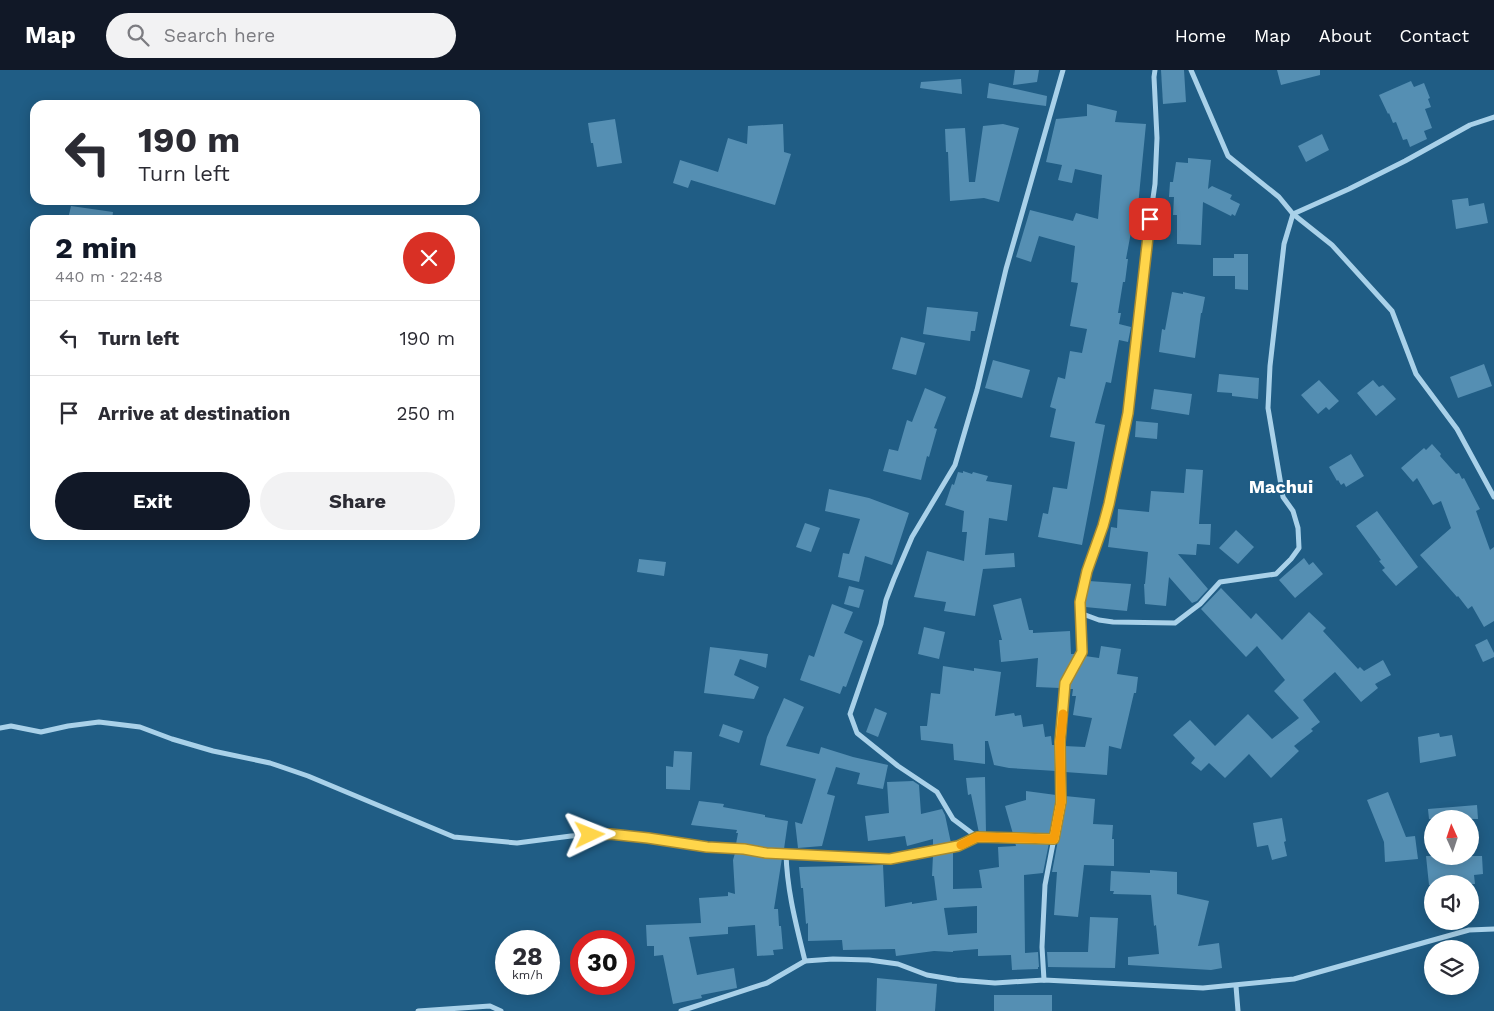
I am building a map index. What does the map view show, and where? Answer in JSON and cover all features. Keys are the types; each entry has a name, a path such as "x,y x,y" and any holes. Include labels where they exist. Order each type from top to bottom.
{"street":[{"path":"977,837 953,819 937,792 898,766 857,733 850,714 881,624 886,600 894,579 912,537 955,465 977,390 1006,270 1063,70"},
{"path":"1044,980 1042,947 1045,885 1061,802 1060,742 1065,683 1082,652 1080,602 1087,571 1109,504 1128,413 1155,184 1157,138 1155,70"},
{"path":"1191,70 1228,156 1279,197 1293,214 1332,245 1392,311 1416,374 1457,429 1494,497"},
{"path":"1080,614 1098,620 1113,622 1175,623 1200,604 1220,582 1276,574 1291,559 1299,548 1298,528 1293,511 1283,496 1268,408 1270,366 1284,244 1293,214 1373,177 1470,125 1494,117"},
{"path":"0,728 11,726 41,732 99,722 140,727 213,751 270,762 454,837 517,843 571,836 610,834 707,847 890,859 958,846 977,837 1054,839"},
{"path":"786,853 791,907 805,961"},
{"path":"681,1011 767,983 805,961 833,959 869,960 898,964 927,975 995,983 1044,980 1203,988 1294,979 1469,930 1494,929"},
{"path":"1236,986 1238,1011"},
{"path":"418,1011 490,1006 501,1011"}],"building":[{"path":"1015,70 1039,70 1037,82 1013,85"},
{"path":"1161,70 1184,70 1186,102 1163,104"},
{"path":"1277,70 1320,70 1320,75 1281,85"},
{"path":"961,79 962,94 920,88 921,82"},
{"path":"1411,81 1414,87 1424,83 1430,98 1428,99 1431,107 1425,109 1432,128 1424,131 1427,139 1410,147 1407,139 1403,140 1396,122 1393,123 1379,95"},
{"path":"989,83 1047,96 1046,106 987,98"},
{"path":"1087,104 1117,111 1115,122 1146,124 1137,216 1134,216 1126,259 1128,259 1125,282 1123,282 1118,313 1121,313 1119,324 1131,327 1128,342 1119,340 1111,383 1106,382 1095,423 1105,425 1082,545 1038,537 1043,513 1048,514 1053,487 1067,489 1075,442 1050,437 1056,409 1050,407 1058,377 1065,379 1070,351 1082,353 1087,329 1070,326 1078,283 1071,282 1075,246 1039,236 1031,262 1016,257 1030,210 1073,221 1076,213 1098,219 1102,175 1075,169 1072,183 1058,180 1062,165 1046,162 1056,119 1087,116"},
{"path":"615,119 622,163 597,167 588,123"},
{"path":"783,124 784,152 791,154 775,205 691,180 688,188 673,183 680,160 718,172 728,138 747,144 748,126"},
{"path":"1003,124 1019,128 999,202 984,198 950,201 945,129 965,128 969,182 975,182 983,126"},
{"path":"1322,134 1329,150 1306,162 1298,146"},
{"path":"1188,158 1211,160 1208,189 1212,186 1232,195 1230,199 1240,204 1235,216 1232,214 1231,216 1203,202 1201,245 1177,244 1177,215 1173,215 1174,197 1169,197 1170,182 1173,182 1176,162 1188,163"},
{"path":"1468,198 1469,206 1484,203 1488,223 1456,229 1452,200"},
{"path":"71,206 113,212 113,215 69,215"},
{"path":"1234,254 1248,254 1248,290 1235,289 1235,276 1213,276 1213,258 1234,258"},
{"path":"1172,292 1183,294 1183,292 1205,297 1195,358 1159,352 1162,329 1165,330"},
{"path":"927,307 978,312 975,331 971,331 970,341 923,334"},
{"path":"901,337 925,343 916,375 892,369"},
{"path":"993,360 1030,370 1022,398 985,388"},
{"path":"1484,364 1492,386 1458,398 1450,377"},
{"path":"1219,374 1259,378 1258,399 1232,396 1232,393 1217,392"},
{"path":"1319,380 1339,401 1329,410 1326,407 1318,414 1301,395"},
{"path":"1373,380 1379,387 1383,385 1396,399 1376,416 1357,393"},
{"path":"925,388 946,397 934,428 937,429 921,480 883,471 889,449 898,451 907,420 912,422"},
{"path":"1154,389 1192,394 1189,415 1151,409"},
{"path":"1136,421 1158,423 1157,439 1135,437"},
{"path":"1432,444 1456,474 1459,473 1462,479 1464,478 1480,509 1476,511 1490,550 1494,547 1494,621 1484,627 1472,606 1468,609 1420,555 1451,528 1441,501 1433,505 1417,478 1413,482 1401,468 1424,448 1426,450"},
{"path":"1351,454 1364,476 1346,487 1344,483 1341,485 1337,481 1329,467"},
{"path":"1186,469 1203,470 1199,524 1211,524 1210,545 1197,544 1196,555 1178,554 1208,589 1197,601 1192,603 1169,577 1166,606 1145,604 1144,584 1148,552 1108,547 1111,527 1117,528 1118,509 1149,512 1151,491 1184,493"},
{"path":"963,471 988,476 986,481 1012,485 1007,521 989,518 985,555 1014,553 1015,567 983,569 975,616 944,611 946,602 914,597 927,551 964,561 967,532 962,532 964,511 945,505 958,472 963,473"},
{"path":"829,489 869,498 909,513 892,565 865,556 859,582 838,577 843,553 849,554 860,519 825,511"},
{"path":"1377,511 1418,567 1396,586 1382,570 1385,568 1379,561 1381,560 1356,526"},
{"path":"805,523 820,528 811,552 796,547"},
{"path":"1236,530 1254,547 1238,564 1219,548"},
{"path":"1304,558 1309,565 1313,562 1323,574 1295,598 1279,580"},
{"path":"639,559 666,562 664,576 637,572"},
{"path":"1089,581 1131,584 1127,611 1085,607"},
{"path":"849,586 864,590 859,608 844,604"},
{"path":"1221,588 1251,619 1256,613 1282,640 1309,612 1326,628 1323,631 1358,669 1360,667 1364,671 1383,660 1391,675 1375,684 1378,688 1361,702 1335,672 1303,700 1320,722 1311,729 1313,731 1294,746 1299,751 1271,778 1249,754 1225,778 1209,763 1201,771 1191,763 1195,758 1173,735 1190,720 1215,746 1248,714 1272,739 1299,718 1274,691 1285,680 1257,646 1246,657 1201,609"},
{"path":"1021,598 1029,630 1033,630 1033,633 1070,631 1071,654 1076,654 1061,681 1060,688 1036,687 1038,658 1001,662 999,640 1002,640 993,605"},
{"path":"832,604 853,612 844,633 863,641 846,687 843,686 840,694 800,680 809,655 814,657"},
{"path":"924,627 945,632 939,659 918,654"},
{"path":"1487,639 1494,657 1483,662 1475,645"},
{"path":"1101,646 1121,649 1117,674 1138,677 1136,693 1134,693 1121,749 1109,746 1107,775 1065,772 1064,746 1085,747 1092,718 1073,715 1076,696 1072,696 1073,689 1069,689 1069,684 1085,656 1099,658"},
{"path":"710,647 768,654 766,668 740,659 734,675 759,687 754,699 704,693"},
{"path":"943,666 974,671 974,668 1001,672 995,716 1014,713 1015,716 1021,715 1023,727 1043,724 1045,737 1051,736 1052,745 1056,745 1056,771 1009,768 994,765 988,741 985,741 985,764 954,760 953,744 921,740 920,726 927,726 931,693 940,694"},
{"path":"784,698 804,707 786,746 819,754 821,747 888,765 883,789 857,784 860,773 836,767 827,794 835,796 822,846 798,848 795,822 802,824 816,779 760,765 767,737"},
{"path":"875,708 887,713 878,737 866,732"},
{"path":"723,724 743,731 739,743 719,736"},
{"path":"1439,733 1440,737 1452,735 1456,756 1420,763 1418,737"},
{"path":"674,751 692,752 690,790 666,789 666,766 673,767"},
{"path":"985,777 986,833 979,833 971,794 968,795 966,778"},
{"path":"913,781 919,785 921,814 942,809 951,843 933,846 933,839 907,846 905,836 868,841 865,816 889,813 887,782"},
{"path":"1026,791 1056,795 1057,802 1050,835 1013,834 1005,806 1026,800"},
{"path":"1388,792 1406,837 1415,836 1418,859 1385,862 1384,842 1367,800"},
{"path":"1065,796 1095,799 1093,824 1113,825 1114,866 1084,865 1078,917 1054,915 1057,872 1052,872"},
{"path":"699,801 724,804 723,807 788,821 784,849 767,849 736,844 737,830 691,825"},
{"path":"1477,805 1477,810 1428,810"},
{"path":"1282,818 1287,856 1272,860 1268,845 1257,847 1253,823"},
{"path":"1015,842 1049,843 1043,873 1024,875 1025,953 1038,952 1038,969 1012,970 1011,955 978,956 978,949 953,952 934,951 896,956 895,949 843,950 842,940 808,941 808,923 806,924 799,867 883,865 885,907 937,900 934,876 932,876 933,855 953,851 953,889 982,888 979,870 999,867 998,847 1016,846","holes":["977,906 977,933 948,935 944,908"]},
{"path":"735,853 782,858 774,909 778,909 783,949 773,950 774,955 757,956 755,925 728,927 728,934 689,937 697,975 734,968 737,988 701,995 702,998 673,1004 663,955 654,956 654,946 647,946 646,925 701,923 699,898 728,896 728,892 735,894 733,860"},
{"path":"1479,856 1482,856 1483,874 1428,875 1427,865 1479,865"},
{"path":"1150,870 1177,872 1177,894 1209,901 1198,946 1219,943 1222,968 1211,970 1128,965 1128,957 1159,954 1151,895 1113,894 1114,891 1110,891 1111,871 1150,873"},
{"path":"1090,917 1118,918 1115,968 1048,967 1047,952 1088,952"},
{"path":"877,978 937,984 935,1011 876,1011"},
{"path":"994,995 1052,995 1052,1011 994,1011"}],"slow traffic":[{"path":"961,845 977,837 1054,839 1061,802 1060,742 1063,714"}],"district":[{"name":"Machui","path":"1281,486"}],"route":[{"path":"590,835 610,834 766,853 890,859 958,846 977,837 1054,839 1061,802 1060,742 1065,683 1082,652 1080,602 1087,571 1103,526 1121,452 1128,413 1150,219"}]}
